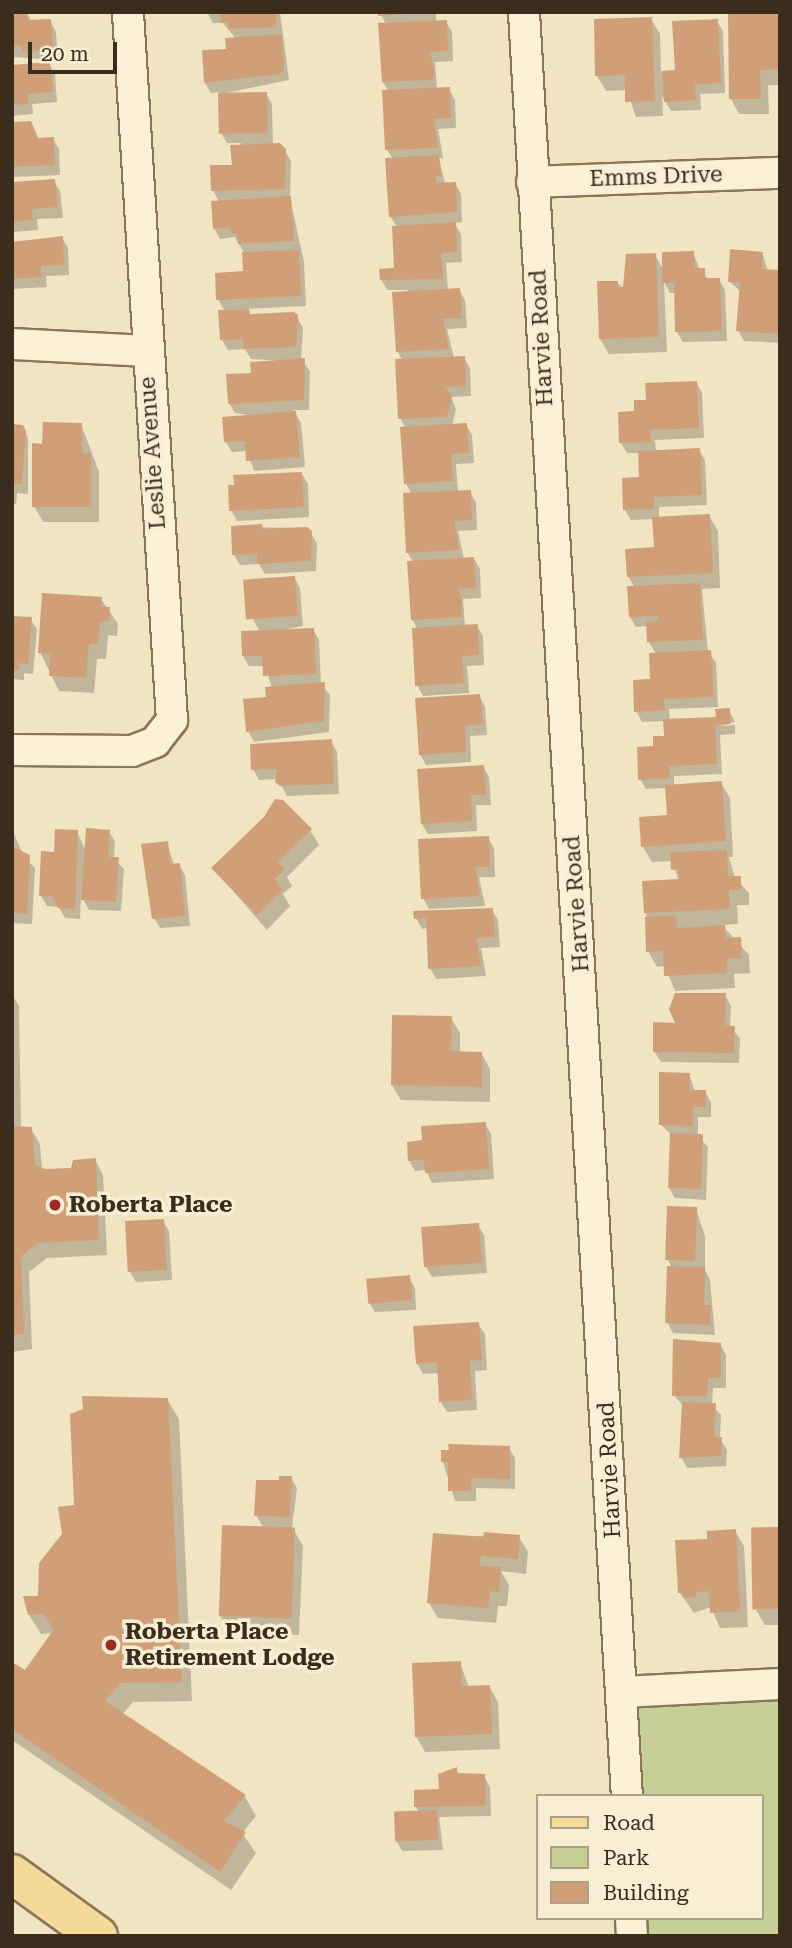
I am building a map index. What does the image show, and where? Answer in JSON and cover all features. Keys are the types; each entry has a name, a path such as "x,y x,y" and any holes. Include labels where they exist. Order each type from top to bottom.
{"main road":[{"path":"12,1874 98,1936"}],"street":[{"name":"Leslie Avenue","path":"12,750 132,751 155,743 172,720 128,12"},
{"name":"Harvie Road","path":"524,12 627,1794"},
{"name":"Emms Drive","path":"532,182 780,173"},
{"path":"12,344 147,351"},
{"path":"622,1692 780,1684"}],"green space":[{"path":"780,1684 780,1936 632,1936 631,1920 764,1920 764,1794 627,1794 622,1692"}],"building":[{"path":"12,12 27,12 28,20 51,19 53,50 22,51 22,46 12,46"},
{"path":"220,12 276,12 276,27 228,29 228,22 221,23"},
{"path":"378,12 400,12 400,14 378,16"},
{"path":"780,12 780,69 760,70 761,99 729,99 728,14"},
{"path":"652,17 655,101 625,102 625,75 595,76 594,19"},
{"path":"718,19 721,83 695,84 696,100 664,102 662,71 675,70 672,21"},
{"path":"447,20 448,50 430,52 435,75 431,80 382,82 378,23"},
{"path":"282,34 284,69 280,74 204,83 202,50 226,49 225,38"},
{"path":"50,62 53,92 27,94 29,104 12,105 12,65"},
{"path":"450,87 451,118 434,119 438,148 385,150 382,90"},
{"path":"267,92 268,133 219,134 218,93"},
{"path":"31,121 38,138 54,137 55,165 12,167 12,122"},
{"path":"280,143 286,149 285,189 211,191 210,165 232,165 230,145"},
{"path":"439,155 441,176 436,176 436,183 456,182 457,212 389,217 385,158"},
{"path":"55,179 58,207 32,209 33,220 12,222 12,182"},
{"path":"291,196 294,241 238,244 237,234 231,234 230,227 213,229 211,201"},
{"path":"456,222 457,252 441,253 443,279 380,280 379,269 394,268 392,226"},
{"path":"63,236 64,265 41,266 42,277 12,279 12,242"},
{"path":"730,249 763,252 762,269 780,270 780,334 736,331 740,282 728,282"},
{"path":"299,250 301,296 216,300 215,273 243,271 242,252"},
{"path":"694,251 695,268 705,268 705,278 720,278 722,331 675,332 674,283 662,283 662,252"},
{"path":"656,253 659,337 599,339 597,281 618,281 618,287 623,287 626,254"},
{"path":"460,288 462,318 443,319 449,349 396,352 392,292"},
{"path":"249,309 250,314 294,312 298,315 296,347 243,349 243,339 220,340 218,310"},
{"path":"465,356 466,386 446,387 452,397 447,417 398,419 395,359"},
{"path":"305,358 304,400 228,404 226,374 251,373 250,362"},
{"path":"697,381 699,428 650,430 651,442 619,443 618,412 634,411 634,400 646,400 645,383"},
{"path":"296,411 300,457 246,461 245,441 224,442 222,417"},
{"path":"43,422 82,423 82,454 91,454 91,507 32,507 32,443 42,444"},
{"path":"467,423 469,453 451,454 453,481 404,484 400,427"},
{"path":"12,424 23,425 26,431 22,484 12,484"},
{"path":"700,448 702,495 654,497 654,509 623,510 622,478 639,477 638,451"},
{"path":"302,472 304,507 229,511 228,485 234,485 233,475"},
{"path":"471,490 472,520 454,521 459,550 406,553 403,493"},
{"path":"710,514 713,573 627,577 625,549 654,547 652,517"},
{"path":"262,524 263,529 307,527 312,531 311,561 257,564 257,554 232,555 231,526"},
{"path":"474,557 476,588 458,589 462,600 461,617 411,620 407,561"},
{"path":"295,576 298,616 246,620 243,580"},
{"path":"700,583 703,640 647,642 646,622 658,621 658,616 629,617 627,586"},
{"path":"42,593 102,597 101,607 110,607 109,621 100,621 98,644 89,644 86,678 49,676 50,654 38,653"},
{"path":"12,616 32,617 28,664 19,663 19,670 12,670"},
{"path":"478,624 479,655 462,656 464,683 415,686 412,628"},
{"path":"314,628 316,674 263,676 262,656 242,656 241,631"},
{"path":"711,650 714,697 664,699 665,710 634,712 633,680 650,679 649,653"},
{"path":"325,682 324,721 246,732 243,699 266,697 265,687"},
{"path":"480,694 483,724 465,726 466,752 419,755 415,698"},
{"path":"730,708 730,724 715,725 717,764 669,766 670,778 638,780 637,747 653,746 653,736 664,736 663,719 716,717 715,709"},
{"path":"332,739 334,784 280,786 275,782 277,769 251,770 250,744"},
{"path":"484,765 486,795 471,795 472,821 421,824 417,769"},
{"path":"722,781 726,841 641,847 639,817 667,815 665,785"},
{"path":"275,799 283,800 312,829 278,862 285,869 275,879 283,890 257,915 211,868 264,817"},
{"path":"86,828 110,830 108,857 119,857 116,902 81,900"},
{"path":"55,829 78,830 75,909 58,908 53,897 39,896 41,851 54,852"},
{"path":"489,836 490,867 475,867 480,896 421,899 418,839"},
{"path":"168,841 170,864 180,863 185,916 152,919 141,844"},
{"path":"12,846 30,855 27,914 12,913"},
{"path":"727,850 728,876 741,876 741,890 729,890 730,909 644,913 642,881 679,879 678,869 671,870 670,852"},
{"path":"493,908 495,937 477,938 481,966 428,969 426,918 414,919 413,911"},
{"path":"676,915 677,928 725,925 726,938 741,937 742,958 727,959 727,973 664,976 663,951 646,952 645,917"},
{"path":"675,993 726,993 725,1025 735,1026 734,1053 653,1052 653,1022 675,1023 669,1009"},
{"path":"392,1015 452,1016 451,1051 482,1052 482,1087 391,1085"},
{"path":"659,1072 690,1073 689,1090 706,1090 706,1107 693,1107 693,1126 659,1125"},
{"path":"486,1122 489,1169 425,1173 424,1160 408,1161 407,1142 422,1140 421,1126"},
{"name":"Roberta Place","path":"12,1126 32,1127 35,1165 45,1169 71,1168 73,1160 96,1158 99,1240 38,1243 21,1256 24,1334 12,1335"},
{"path":"670,1133 703,1134 701,1189 668,1188"},
{"path":"667,1206 697,1207 695,1261 665,1260"},
{"path":"164,1219 167,1270 128,1272 125,1221"},
{"path":"479,1223 482,1263 424,1267 421,1227"},
{"path":"667,1266 705,1267 704,1305 711,1305 710,1325 665,1323"},
{"path":"410,1275 412,1300 368,1304 366,1279"},
{"path":"479,1322 482,1360 470,1361 472,1400 439,1402 437,1362 416,1364 413,1326"},
{"path":"673,1339 721,1343 721,1378 708,1378 707,1396 672,1396"},
{"name":"Roberta Place Retirement Lodge","path":"82,1396 168,1398 182,1682 121,1683 105,1701 246,1795 224,1821 246,1832 220,1872 12,1729 12,1662 25,1670 54,1629 43,1614 28,1615 23,1596 38,1596 39,1563 62,1534 58,1507 74,1505 70,1414 83,1409"},
{"path":"682,1402 716,1403 714,1437 722,1437 721,1456 679,1458"},
{"path":"448,1444 510,1446 510,1479 471,1478 471,1491 448,1491 448,1462 441,1462 441,1450 449,1450"},
{"path":"279,1476 292,1476 290,1517 254,1516 256,1480 279,1480"},
{"path":"222,1525 295,1528 292,1618 219,1616"},
{"path":"751,1527 779,1527 780,1609 752,1609"},
{"path":"736,1529 740,1611 710,1613 709,1591 696,1592 696,1597 683,1598 683,1593 678,1593 675,1540 707,1539 707,1531"},
{"path":"484,1532 520,1535 518,1559 481,1556 480,1566 501,1567 499,1592 490,1591 488,1608 427,1603 433,1533 483,1537"},
{"path":"461,1661 462,1686 490,1685 492,1734 415,1737 412,1663"},
{"path":"457,1767 457,1773 485,1774 486,1806 414,1807 414,1790 439,1789 438,1774"},
{"path":"437,1810 438,1840 395,1841 394,1812"}],"place":[{"name":"Roberta Place","path":"55,1205"},
{"name":"Roberta Place Retirement Lodge","path":"111,1645"}]}
